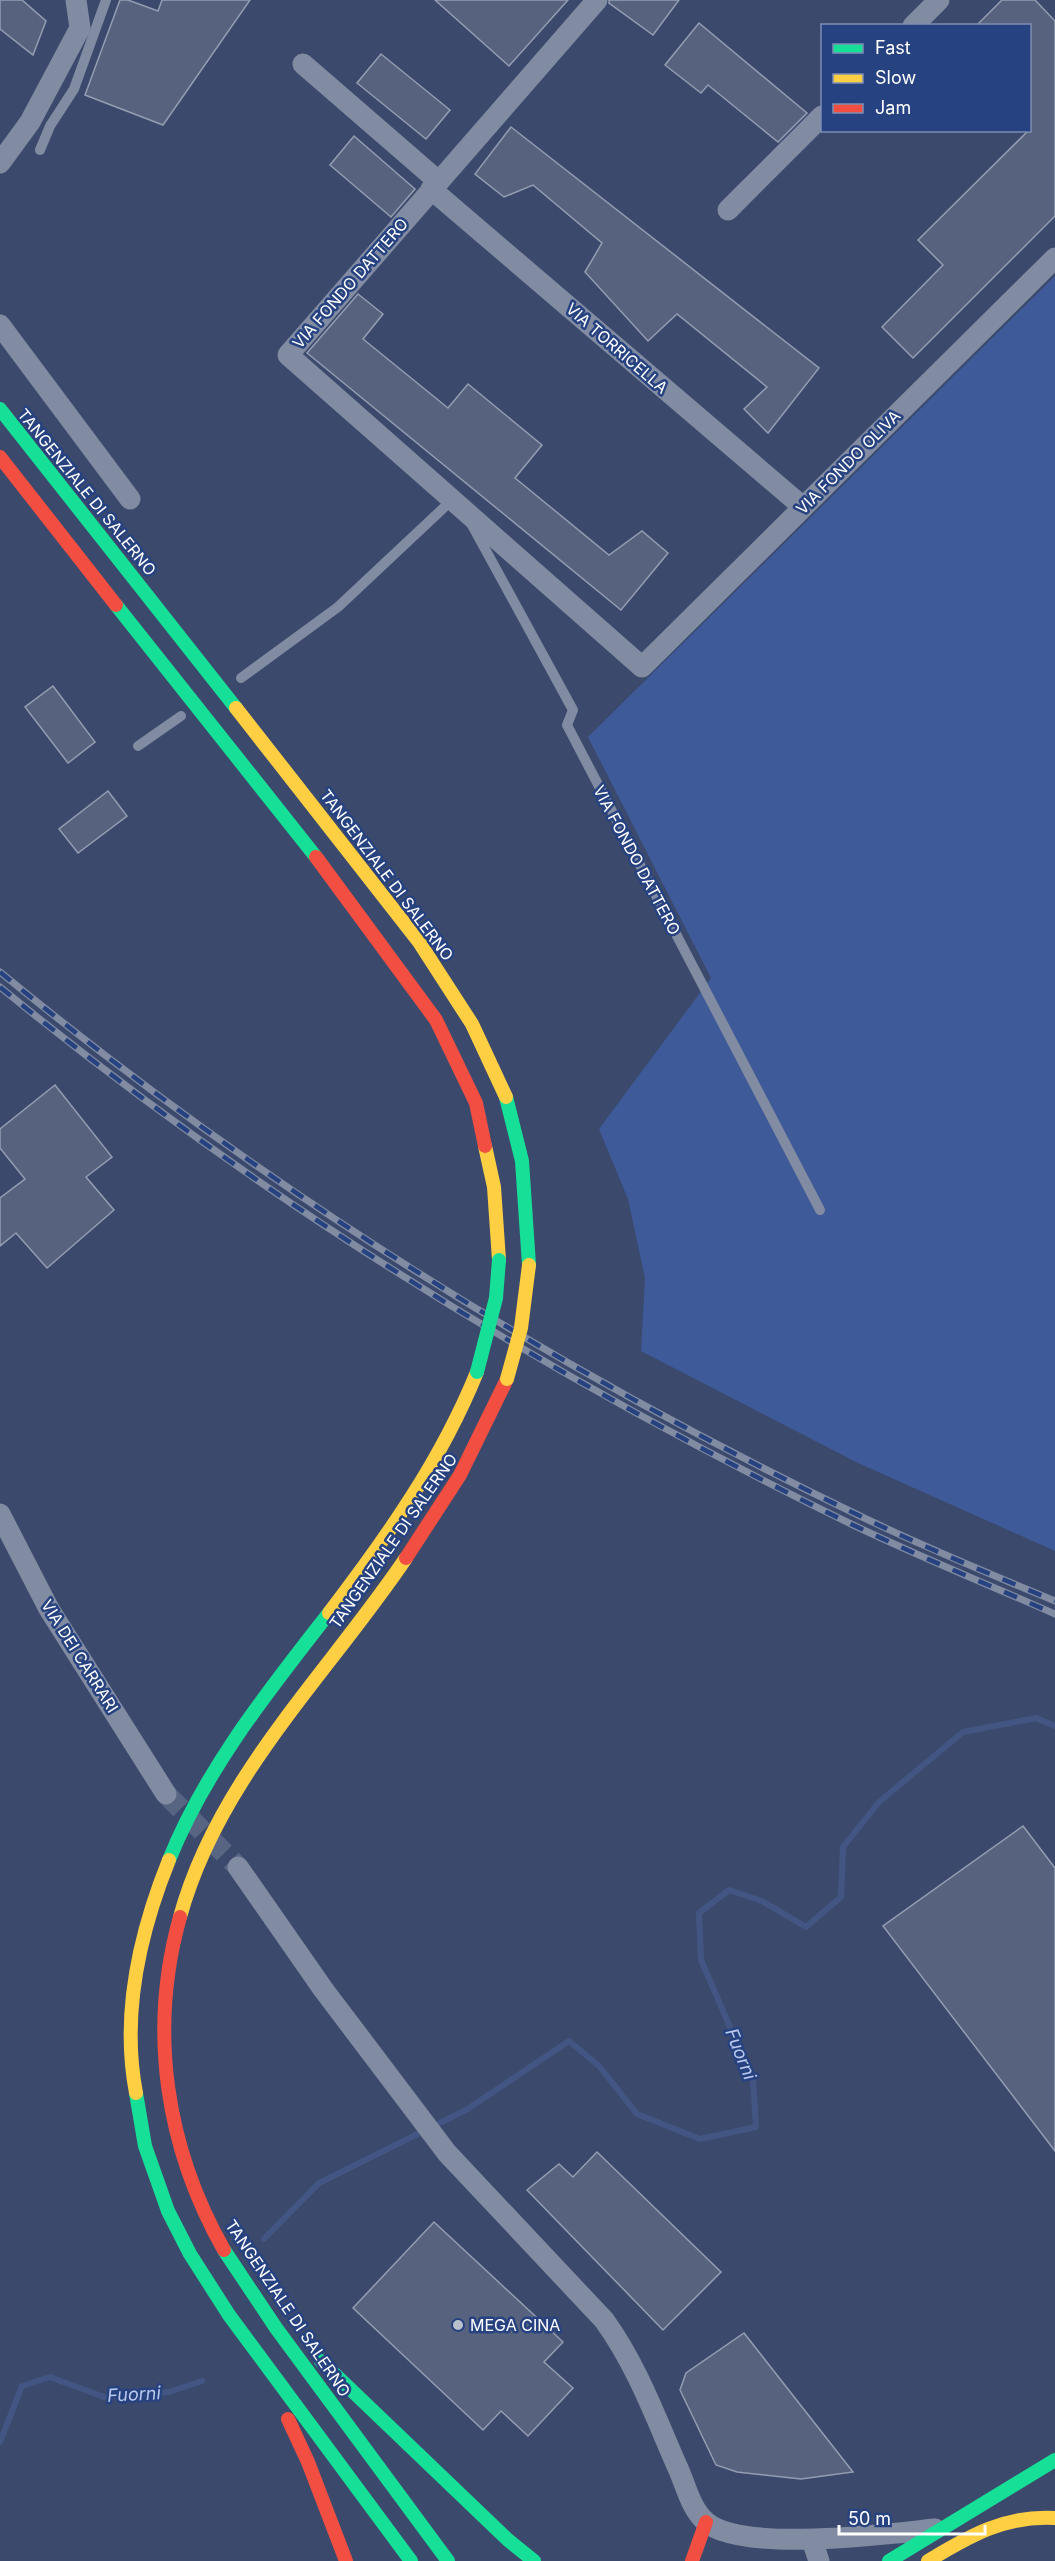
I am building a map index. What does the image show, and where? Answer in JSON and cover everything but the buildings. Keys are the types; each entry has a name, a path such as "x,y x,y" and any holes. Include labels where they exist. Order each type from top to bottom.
{"main road":[{"name":"TANGENZIALE DI SALERNO","path":"0,409 400,915 459,1001 494,1065 519,1144 528,1217 529,1265 521,1328 507,1379 491,1419 450,1493 268,1742 226,1804 204,1846 182,1902 166,1971 163,2005 167,2093 178,2142 192,2184 217,2238 259,2301 448,2561"},
{"name":"TANGENZIALE DI SALERNO","path":"0,457 342,891 436,1020 476,1103 494,1187 499,1260 496,1298 477,1372 456,1423 408,1503 246,1722 200,1790 170,1848 154,1893 139,1948 132,2015 136,2084 141,2118 152,2165 168,2212 194,2260 228,2313 411,2561"},
{"path":"259,2301 508,2540 534,2561"},
{"path":"228,2313 292,2427 346,2561"},
{"path":"889,2561 1055,2460"},
{"path":"928,2561 998,2523 1021,2516 1055,2518"},
{"path":"692,2561 706,2522"}],"street":[{"path":"0,164 30,122 80,28 76,0"},
{"name":"VIA FONDO DATTERO","path":"597,0 288,355 642,667"},
{"path":"915,24 939,0"},
{"path":"303,64 435,185"},
{"path":"728,210 821,117"},
{"name":"VIA TORRICELLA","path":"435,185 802,507"},
{"name":"VIA FONDO OLIVA","path":"642,667 1055,258"},
{"path":"0,325 130,499"},
{"name":"VIA DEI CARRARI","path":"0,1514 49,1609 166,1794"},
{"path":"238,1867 323,1989 447,2152 604,2320 626,2350 690,2499 706,2522 720,2531 738,2535 812,2540 943,2529"},
{"path":"812,2540 819,2561"}],"lane":[{"path":"40,150 50,126 74,89 106,0"},
{"path":"241,678 338,607 459,506"},
{"name":"VIA FONDO DATTERO","path":"459,506 573,710 567,725 820,1210"},
{"path":"138,746 181,716"}],"shaded area":[{"path":"1055,276 1055,1551 858,1463 641,1351 645,1278 628,1199 599,1129 711,978 588,737"}],"waterway":[{"name":"Fuorni","path":"264,2239 319,2183 466,2110 569,2041 599,2066 637,2114 700,2139 756,2127 753,2080 701,1960 699,1913 729,1890 762,1901 806,1927 841,1897 843,1847 879,1802 963,1732 1036,1718 1055,1726"},
{"name":"Fuorni","path":"0,2442 22,2386 50,2377 104,2397 169,2392 202,2381"}],"tunnel":[{"path":"166,1794 238,1867"}],"railway":[{"path":"0,972 99,1051 305,1199 520,1335 743,1458 905,1537 1055,1601"},
{"path":"0,987 200,1140 304,1212 518,1346 627,1408 851,1524 1055,1614"}],"traffic: fast":[{"path":"0,409 236,708"},
{"path":"116,605 316,857"},
{"path":"506,1097 522,1161 529,1265"},
{"path":"477,1372 496,1298 499,1260"},
{"path":"169,1860 201,1793 240,1731 329,1613"},
{"path":"136,2093 145,2146 168,2211 190,2254 229,2315 411,2561"},
{"path":"224,2250 276,2328 448,2561"},
{"path":"321,2361 508,2540 534,2561"},
{"path":"889,2561 1055,2460"}],"traffic: slow":[{"path":"236,708 419,942 472,1024 506,1097"},
{"path":"485,1146 494,1187 499,1260"},
{"path":"507,1379 521,1328 529,1265"},
{"path":"329,1613 372,1556 430,1467 463,1405 477,1372"},
{"path":"180,1917 197,1866 220,1819 247,1773 406,1558"},
{"path":"136,2093 131,2034 136,1974 150,1916 169,1860"},
{"path":"928,2561 988,2529 1020,2520 1055,2518"}],"traffic: jam":[{"path":"0,457 116,605"},
{"path":"316,857 436,1020 476,1103 485,1146"},
{"path":"406,1558 460,1475 507,1379"},
{"path":"180,1917 170,1960 165,2003 168,2088 176,2130 188,2171 204,2211 224,2250"},
{"path":"288,2419 308,2462 346,2561"},
{"path":"692,2561 706,2522"}],"place":[{"name":"MEGA CINA","path":"458,2325"}]}
